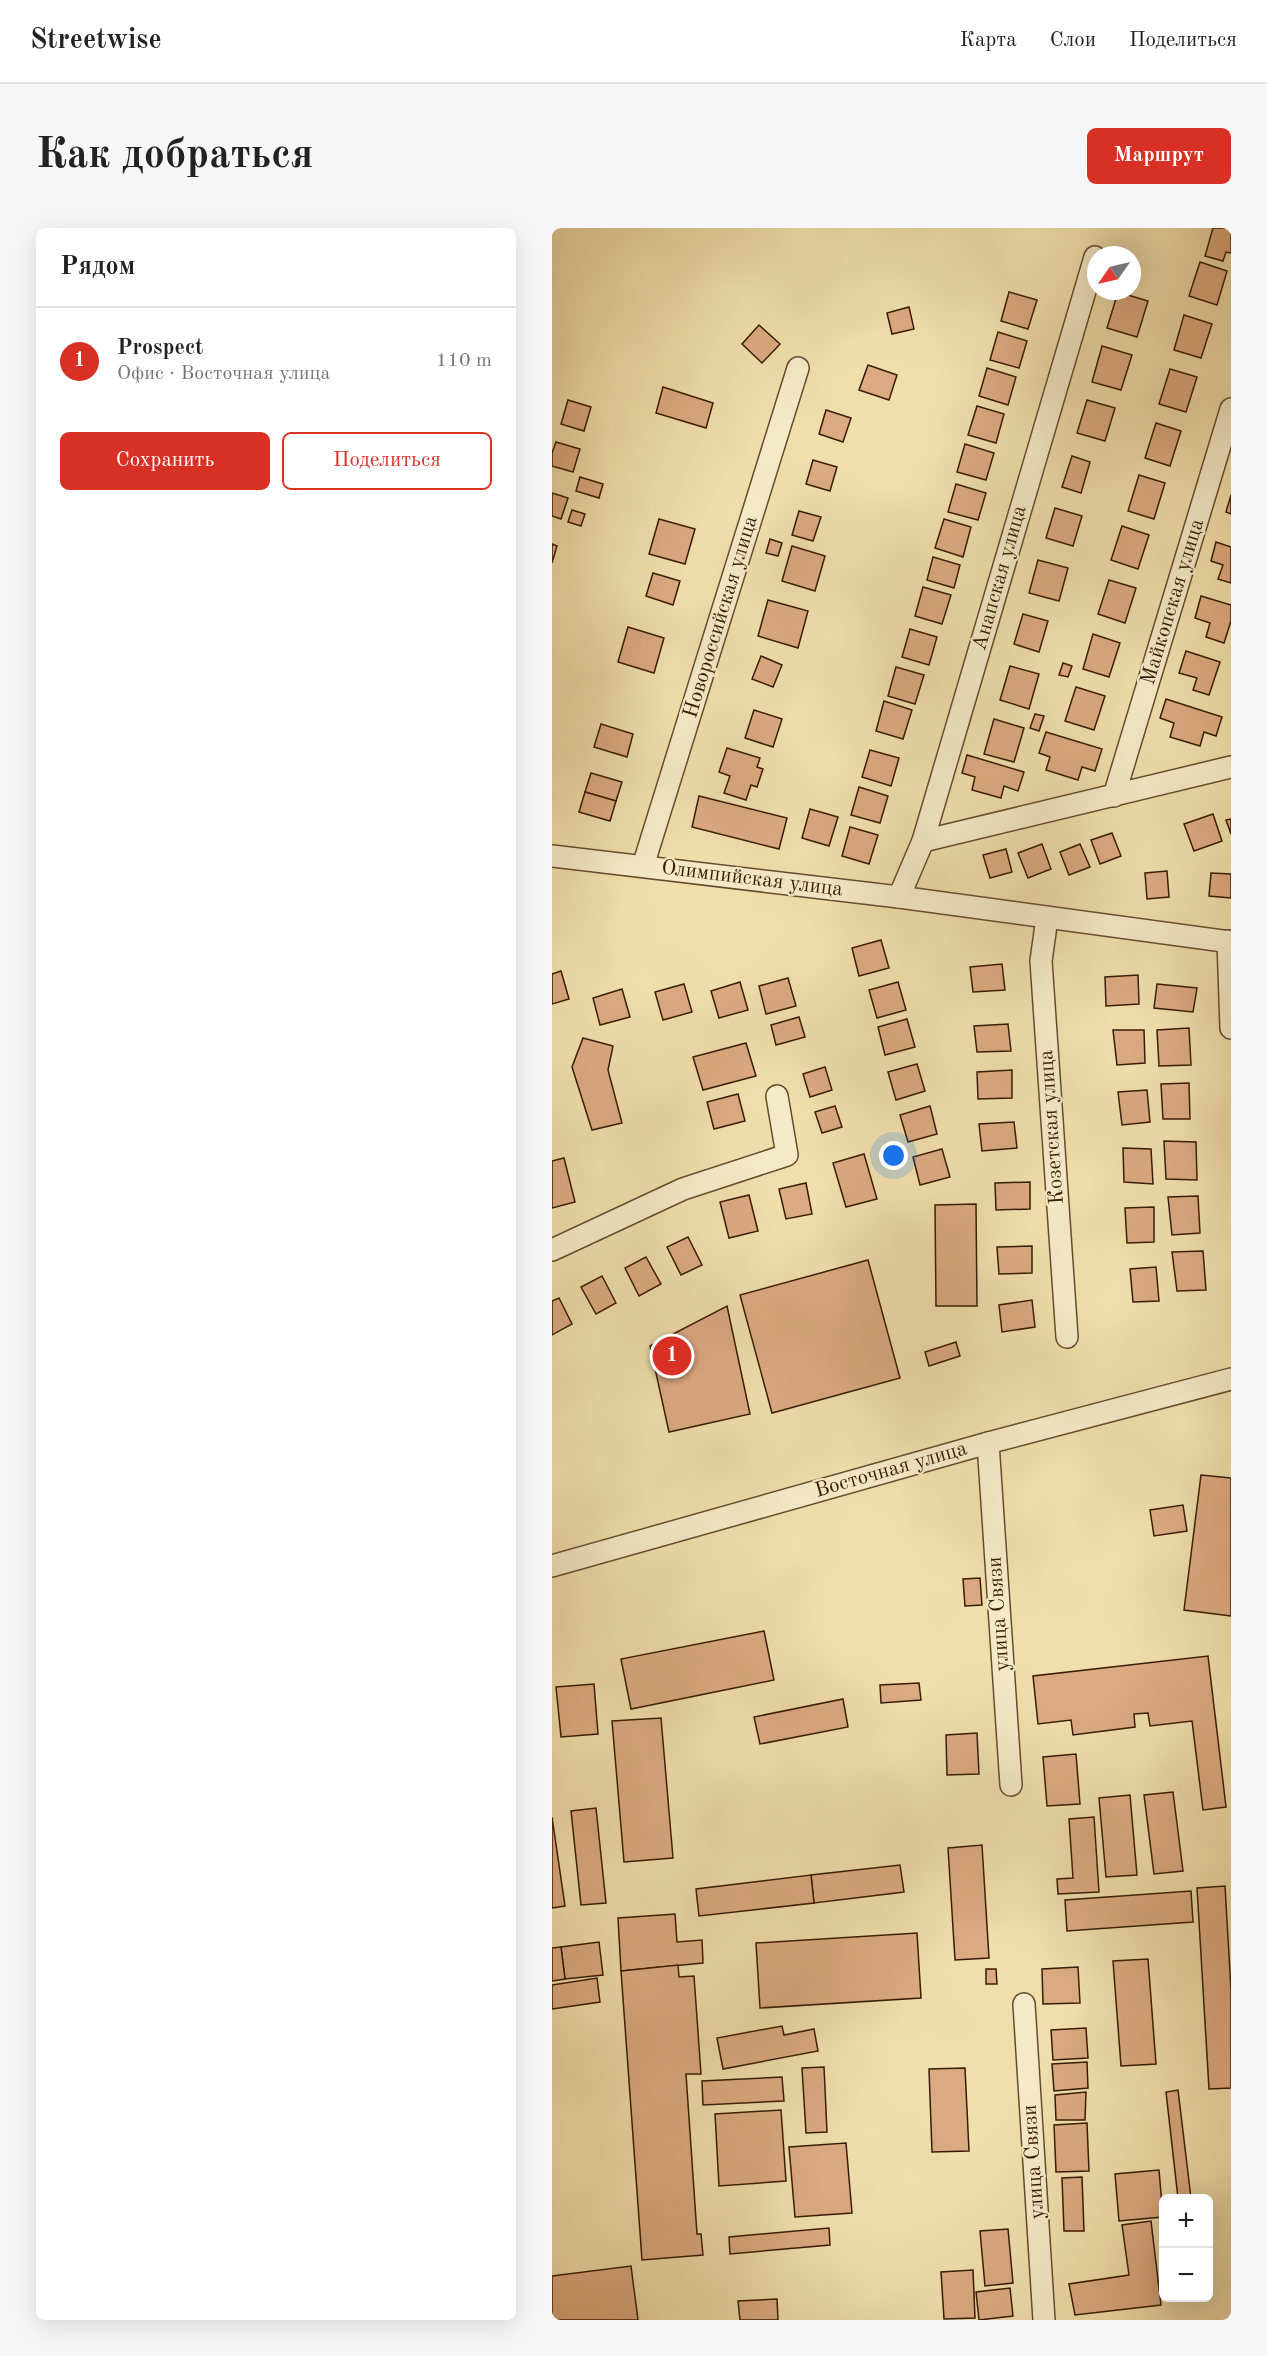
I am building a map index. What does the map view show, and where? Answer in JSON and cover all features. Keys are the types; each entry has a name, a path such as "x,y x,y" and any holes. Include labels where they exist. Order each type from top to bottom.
{"street":[{"name":"Анапская улица","path":"899,897 923,842 1087,284"},
{"name":"Новороссийская улица","path":"644,866 798,368"},
{"name":"Майкопская улица","path":"1114,796 1231,409"},
{"path":"923,842 1231,767"},
{"name":"Олимпийская улица","path":"552,856 899,897 951,906 1230,942"},
{"name":"Козетская улица","path":"1047,918 1041,962 1067,1337"},
{"path":"1230,942 1231,1028"},
{"path":"552,1250 683,1189 787,1155 777,1096"},
{"name":"Восточная улица","path":"552,1566 988,1443 1231,1379"},
{"name":"улица Связи","path":"988,1443 1011,1785"},
{"name":"улица Связи","path":"1024,2004 1044,2320"}],"building":[{"path":"1213,228 1231,228 1231,253 1226,252 1223,261 1205,256"},
{"path":"1200,262 1227,271 1217,305 1189,296"},
{"path":"1009,292 1037,300 1028,329 1001,321"},
{"path":"1141,299 1148,301 1137,337 1107,328 1116,300"},
{"path":"909,307 914,329 892,334 887,313"},
{"path":"1184,315 1212,324 1201,358 1174,350"},
{"path":"759,325 780,344 762,363 742,344"},
{"path":"998,332 1027,341 1019,368 990,360"},
{"path":"1102,346 1132,355 1121,390 1092,382"},
{"path":"868,365 897,375 889,400 859,390"},
{"path":"987,368 1016,377 1008,405 979,396"},
{"path":"1170,369 1197,377 1186,412 1159,404"},
{"path":"663,387 713,403 706,428 656,413"},
{"path":"568,400 591,407 584,431 561,424"},
{"path":"1087,400 1115,408 1105,441 1077,433"},
{"path":"977,406 1004,414 996,443 968,435"},
{"path":"826,410 851,418 843,442 819,434"},
{"path":"1156,423 1181,431 1170,466 1145,458"},
{"path":"556,442 580,449 573,472 552,466 552,453"},
{"path":"965,444 994,453 986,480 957,472"},
{"path":"1072,456 1090,462 1081,493 1062,487"},
{"path":"813,460 837,467 830,491 806,484"},
{"path":"1139,475 1165,483 1154,519 1128,511"},
{"path":"580,477 603,484 599,498 576,491"},
{"path":"956,484 986,493 978,520 948,512"},
{"path":"552,493 568,498 561,519 552,516"},
{"path":"1231,495 1231,514 1226,512"},
{"path":"1055,508 1082,516 1073,546 1046,538"},
{"path":"572,510 585,514 581,526 568,522"},
{"path":"799,511 821,517 813,541 792,535"},
{"path":"659,519 695,529 685,564 649,554"},
{"path":"944,519 971,527 963,557 935,548"},
{"path":"1122,526 1149,535 1138,569 1111,560"},
{"path":"770,539 782,543 778,556 766,553"},
{"path":"1216,542 1231,547 1231,583 1218,579 1223,565 1211,561"},
{"path":"552,544 557,546 552,563"},
{"path":"792,546 825,556 815,591 782,581"},
{"path":"933,557 960,565 954,588 927,580"},
{"path":"1038,560 1068,568 1059,601 1029,593"},
{"path":"653,573 680,581 673,605 646,596"},
{"path":"1109,580 1136,588 1125,623 1098,614"},
{"path":"923,587 951,595 942,624 915,616"},
{"path":"1201,596 1231,605 1231,621 1224,643 1206,637 1210,623 1195,618"},
{"path":"768,600 808,611 798,648 758,636"},
{"path":"1023,614 1048,621 1039,652 1014,644"},
{"path":"628,627 664,638 654,673 618,662"},
{"path":"910,629 937,637 929,665 902,657"},
{"path":"1093,634 1120,643 1109,677 1083,669"},
{"path":"1186,651 1220,662 1209,695 1193,690 1197,678 1179,673"},
{"path":"761,656 782,665 773,687 752,679"},
{"path":"1063,663 1072,666 1068,677 1059,675"},
{"path":"1010,666 1039,674 1029,709 1000,700"},
{"path":"896,667 924,675 915,704 888,696"},
{"path":"1076,687 1105,696 1094,730 1065,721"},
{"path":"1166,699 1222,717 1216,736 1204,732 1200,746 1170,737 1174,723 1160,718"},
{"path":"884,701 912,710 903,739 876,731"},
{"path":"754,710 782,719 773,747 745,738"},
{"path":"1035,714 1044,716 1039,731 1030,728"},
{"path":"994,719 1024,728 1014,762 984,754"},
{"path":"601,724 633,734 627,757 594,747"},
{"path":"1046,732 1102,749 1095,771 1082,767 1078,780 1046,770 1050,757 1039,753"},
{"path":"727,748 760,758 757,767 763,769 757,787 751,785 746,800 724,793 730,776 719,772"},
{"path":"870,750 899,758 891,786 862,777"},
{"path":"967,755 1024,772 1018,791 1004,786 1001,798 972,790 975,777 962,773"},
{"path":"591,773 622,782 616,801 585,792"},
{"path":"859,787 888,796 880,823 851,815"},
{"path":"585,792 616,801 610,821 579,812"},
{"path":"699,796 787,818 779,849 692,827"},
{"path":"810,809 838,817 829,846 802,838"},
{"path":"1213,814 1222,841 1194,851 1184,824"},
{"path":"1231,819 1231,834 1226,820"},
{"path":"850,827 878,835 869,864 842,856"},
{"path":"1112,833 1121,856 1100,864 1091,840"},
{"path":"1042,844 1051,869 1028,878 1018,853"},
{"path":"1080,844 1090,867 1069,875 1060,852"},
{"path":"1006,849 1012,872 990,878 983,855"},
{"path":"1167,871 1169,897 1147,899 1145,873"},
{"path":"1211,873 1231,874 1231,898 1209,896"},
{"path":"881,940 889,968 859,976 852,948"},
{"path":"1002,964 1005,990 973,992 970,967"},
{"path":"561,971 569,999 552,1004 552,974"},
{"path":"1138,975 1139,1004 1106,1006 1105,977"},
{"path":"788,978 796,1006 766,1014 759,986"},
{"path":"740,982 748,1010 719,1018 711,991"},
{"path":"898,982 906,1010 877,1018 869,990"},
{"path":"684,984 692,1012 663,1020 655,992"},
{"path":"1157,984 1197,988 1193,1012 1154,1008"},
{"path":"622,989 630,1017 600,1025 593,998"},
{"path":"799,1017 805,1037 776,1045 771,1025"},
{"path":"907,1019 915,1047 885,1055 878,1027"},
{"path":"1008,1024 1011,1051 977,1052 974,1026"},
{"path":"1189,1028 1191,1065 1159,1066 1157,1030"},
{"path":"1113,1030 1144,1030 1145,1063 1117,1065"},
{"path":"583,1038 613,1046 608,1070 622,1123 592,1130 572,1067"},
{"path":"746,1043 756,1076 703,1090 693,1057"},
{"path":"917,1064 925,1091 896,1100 888,1072"},
{"path":"825,1067 832,1090 810,1097 803,1074"},
{"path":"1012,1070 1012,1098 978,1099 977,1072"},
{"path":"1189,1083 1190,1119 1163,1119 1161,1084"},
{"path":"1147,1090 1150,1122 1122,1125 1118,1092"},
{"path":"738,1094 745,1121 714,1129 707,1102"},
{"path":"835,1106 842,1127 822,1133 815,1112"},
{"path":"930,1106 937,1134 908,1142 900,1115"},
{"path":"1014,1122 1017,1148 982,1151 979,1124"},
{"path":"1164,1141 1196,1142 1197,1180 1166,1179"},
{"path":"1123,1148 1151,1149 1153,1184 1124,1182"},
{"path":"942,1149 950,1177 920,1185 913,1157"},
{"path":"864,1154 877,1199 846,1207 833,1163"},
{"path":"564,1158 575,1202 552,1208 552,1161"},
{"path":"1030,1182 1030,1209 996,1210 995,1183"},
{"path":"806,1183 812,1214 786,1219 779,1189"},
{"path":"749,1195 758,1231 729,1238 720,1202"},
{"path":"1198,1196 1200,1233 1172,1235 1168,1197"},
{"path":"976,1204 977,1306 936,1306 935,1205"},
{"path":"1154,1207 1154,1242 1127,1243 1125,1208"},
{"path":"688,1237 702,1265 681,1275 667,1247"},
{"path":"1032,1246 1032,1273 999,1274 997,1247"},
{"path":"1203,1251 1206,1290 1177,1291 1172,1252"},
{"path":"646,1257 661,1284 639,1296 625,1268"},
{"path":"868,1260 900,1378 772,1413 740,1295"},
{"path":"1156,1267 1159,1301 1133,1302 1130,1269"},
{"path":"602,1276 616,1303 596,1314 581,1287"},
{"path":"559,1298 572,1324 552,1335 552,1301"},
{"path":"1032,1300 1035,1327 1002,1332 999,1305"},
{"path":"727,1306 750,1414 669,1432 650,1346"},
{"path":"956,1342 960,1356 929,1366 925,1352"},
{"path":"1201,1475 1231,1478 1231,1616 1184,1610"},
{"path":"1183,1505 1187,1531 1154,1536 1150,1510"},
{"path":"980,1578 982,1605 965,1606 963,1579"},
{"path":"764,1631 774,1680 631,1709 621,1659"},
{"path":"1208,1656 1226,1807 1203,1810 1192,1721 1150,1726 1148,1713 1134,1714 1135,1727 1073,1735 1071,1720 1038,1724 1033,1676"},
{"path":"919,1683 921,1700 881,1703 880,1685"},
{"path":"594,1684 598,1734 561,1737 556,1687"},
{"path":"843,1699 848,1727 760,1744 754,1717"},
{"path":"661,1718 673,1858 624,1862 612,1721"},
{"path":"977,1733 979,1774 947,1775 946,1735"},
{"path":"1076,1754 1080,1804 1047,1806 1043,1757"},
{"path":"1173,1792 1183,1871 1154,1874 1144,1795"},
{"path":"1130,1795 1137,1875 1106,1877 1099,1798"},
{"path":"596,1808 606,1903 581,1905 571,1811"},
{"path":"552,1817 565,1906 552,1908"},
{"path":"1094,1817 1099,1892 1058,1894 1057,1879 1073,1878 1069,1819"},
{"path":"982,1845 989,1958 955,1960 948,1848"},
{"path":"900,1865 904,1892 814,1903 811,1875"},
{"path":"811,1875 814,1903 699,1916 696,1889"},
{"path":"1225,1886 1231,1990 1231,2088 1209,2089 1197,1888"},
{"path":"1191,1891 1193,1922 1067,1931 1065,1900"},
{"path":"675,1914 677,1942 702,1940 703,1963 621,1971 618,1918"},
{"path":"917,1933 921,1998 760,2008 756,1943"},
{"path":"599,1942 603,1975 565,1979 561,1947"},
{"path":"561,1947 565,1979 552,1981 552,1948"},
{"path":"1148,1959 1156,2064 1121,2066 1113,1961"},
{"path":"678,1965 679,1977 694,1976 701,2074 686,2074 697,2234 701,2234 703,2255 642,2260 621,1971"},
{"path":"1078,1967 1080,2003 1043,2004 1042,1969"},
{"path":"986,1969 996,1969 997,1984 986,1984"},
{"path":"597,1978 600,2002 552,2009 552,1985"},
{"path":"782,2026 784,2035 814,2029 818,2051 723,2069 717,2038"},
{"path":"1086,2028 1088,2058 1053,2060 1051,2030"},
{"path":"1087,2062 1088,2088 1054,2091 1052,2064"},
{"path":"824,2067 827,2132 806,2133 802,2068"},
{"path":"965,2068 969,2151 932,2152 929,2069"},
{"path":"782,2077 784,2101 703,2105 702,2081"},
{"path":"1178,2090 1191,2194 1178,2194 1166,2092"},
{"path":"1086,2092 1085,2120 1056,2120 1055,2095"},
{"path":"781,2110 786,2181 719,2186 715,2114"},
{"path":"1087,2123 1089,2171 1056,2172 1054,2125"},
{"path":"846,2143 852,2213 795,2217 789,2147"},
{"path":"1159,2170 1161,2194 1159,2194 1159,2217 1119,2221 1115,2174"},
{"path":"1082,2177 1084,2231 1064,2231 1062,2178"},
{"path":"1151,2221 1161,2305 1075,2315 1069,2284 1129,2275 1122,2225"},
{"path":"829,2228 830,2245 730,2254 729,2237"},
{"path":"1008,2229 1013,2283 985,2286 980,2231"},
{"path":"631,2266 638,2320 552,2320 552,2276"},
{"path":"973,2270 975,2318 944,2319 941,2272"},
{"path":"1010,2288 1013,2316 979,2320 976,2292"},
{"path":"777,2299 778,2320 740,2320 738,2301"}],"place":[{"name":"Prospect","path":"672,1356"}]}
